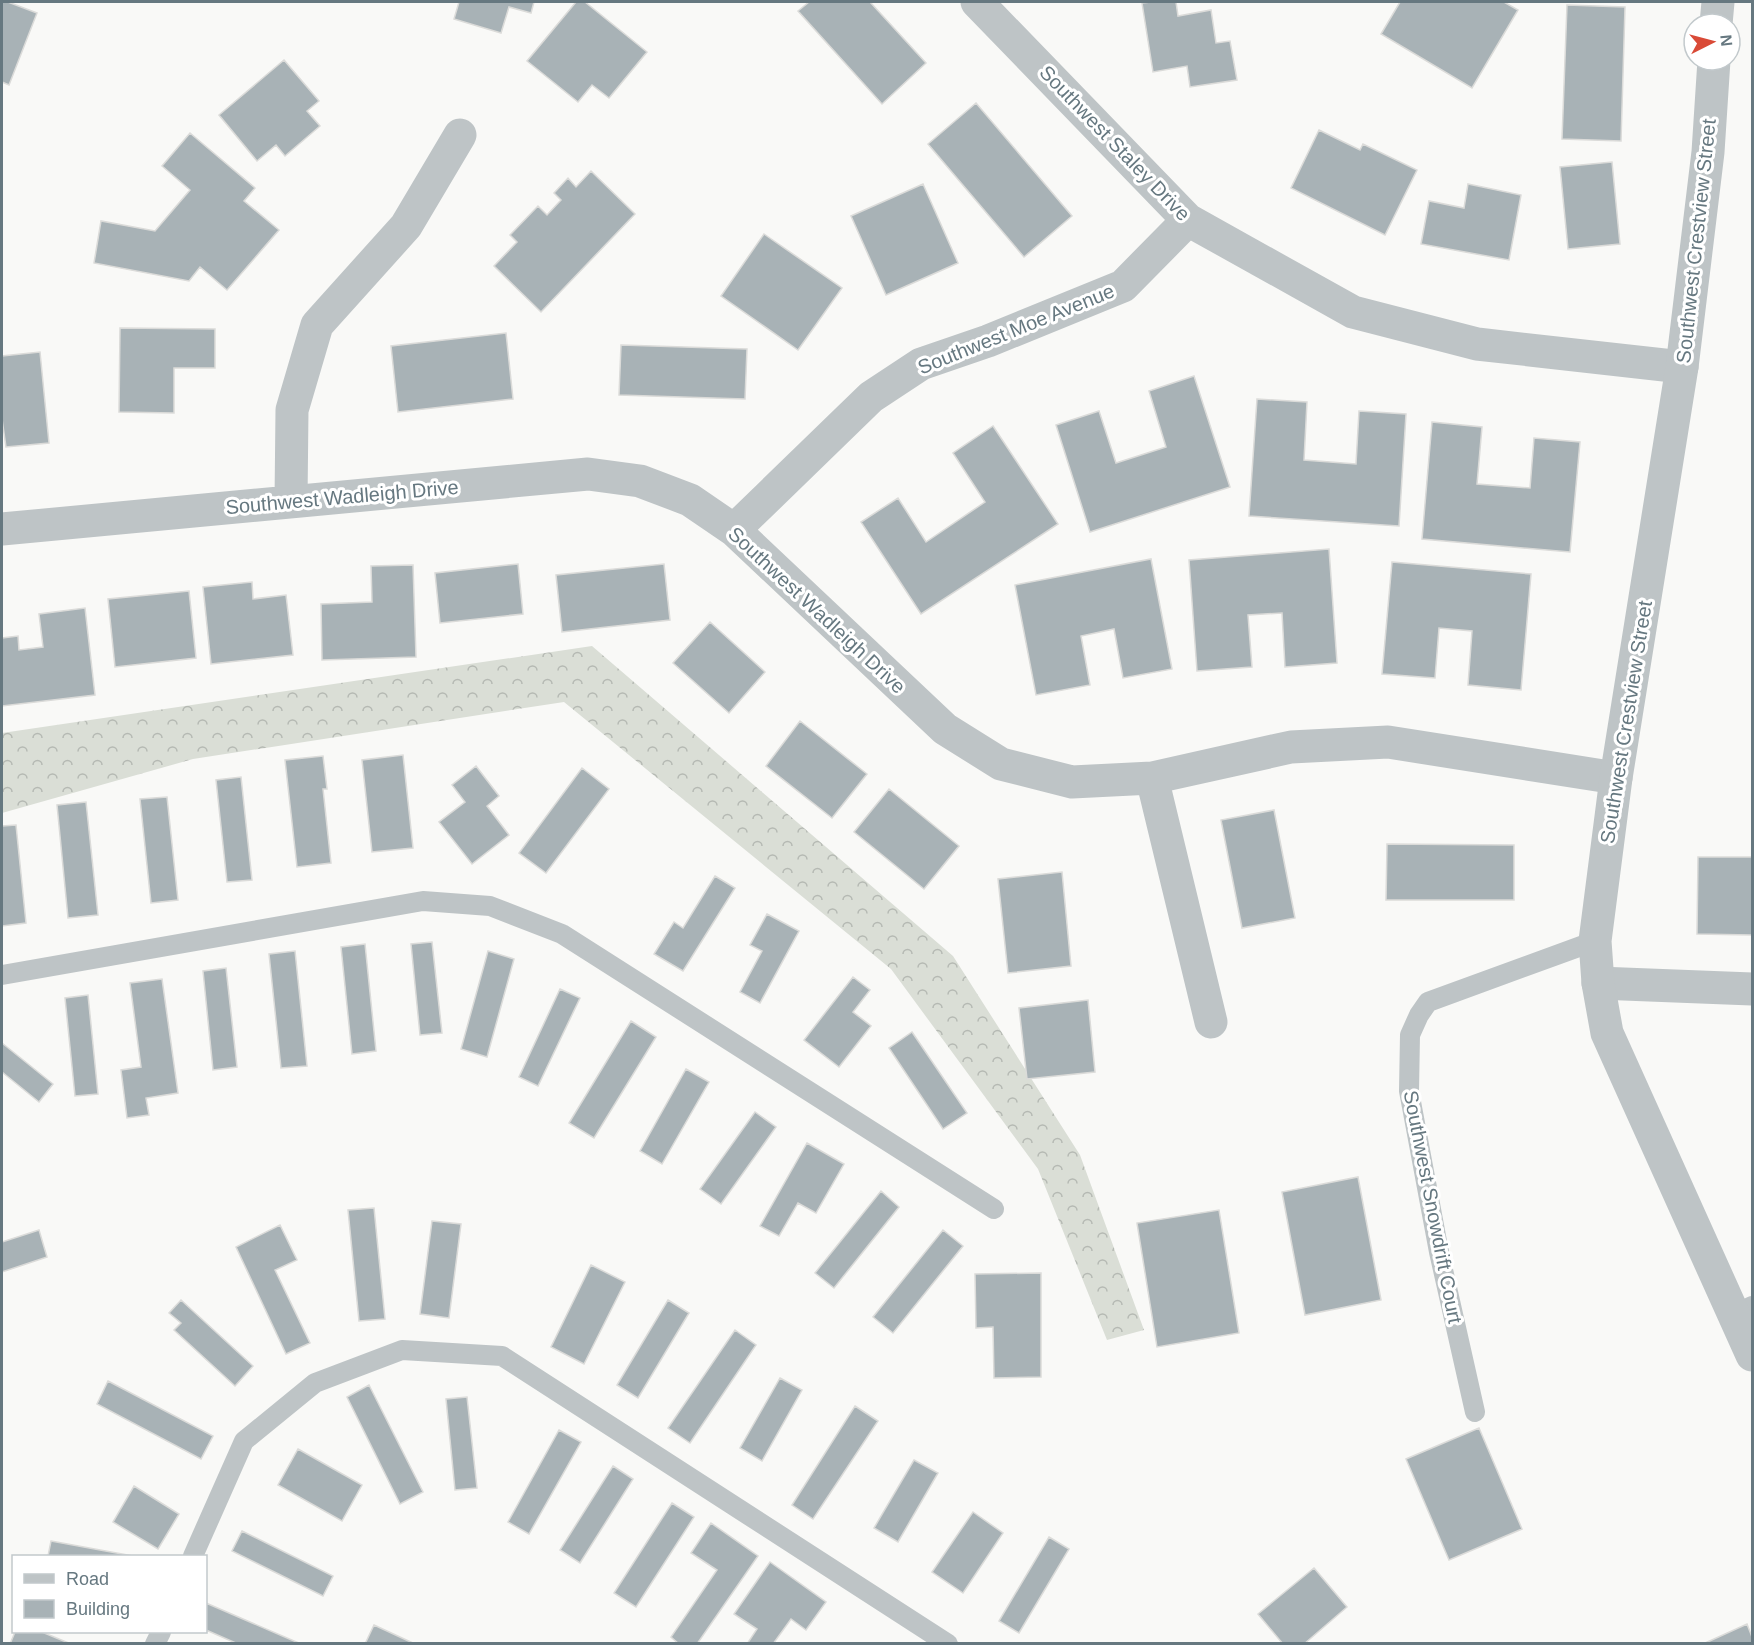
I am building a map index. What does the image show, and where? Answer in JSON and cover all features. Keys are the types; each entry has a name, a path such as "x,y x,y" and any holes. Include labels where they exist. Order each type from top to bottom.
{"street":[{"name":"Southwest Staley Drive","path":"977,2 1188,220 1353,312 1477,344 1682,367"},
{"name":"Southwest Crestview Street","path":"1713,72 1708,152 1682,367 1616,778 1595,941 1598,983 1607,1033 1743,1310 1752,1356"},
{"path":"291,501 292,410 317,325 406,226 460,135"},
{"name":"Southwest Moe Avenue","path":"734,530 871,397 921,364 988,341 1123,286 1188,220"},
{"name":"Southwest Wadleigh Drive","path":"2,529 588,474 640,481 690,500 734,530 945,729 1001,764 1072,782 1152,778 1291,747 1388,742 1616,778"},
{"path":"1152,778 1211,1022"},
{"path":"1598,983 1752,989"}],"lane":[{"path":"2,975 423,901 490,906 562,934 994,1209"},
{"name":"Southwest Snowdrift Court","path":"1475,1412 1439,1252 1409,1091 1410,1035 1428,1002 1595,941"},
{"path":"194,1555 244,1441 315,1383 402,1350 502,1356 948,1644"}],"green space":[{"path":"592,646 953,956 1080,1155 1144,1330 1107,1340 1038,1169 891,969 564,702 193,759 2,813 2,733"}],"building":[{"path":"2,2 37,13 9,85 2,82"},
{"path":"459,2 534,2 531,13 509,7 501,33 454,19"},
{"path":"576,2 585,2 647,52 609,98 592,85 578,102 527,61"},
{"path":"809,2 870,2 926,63 882,104 798,11"},
{"path":"1176,2 1178,16 1211,10 1216,43 1230,41 1237,80 1190,87 1187,66 1153,72 1142,3"},
{"path":"1400,2 1504,2 1518,10 1472,88 1381,34"},
{"path":"1567,5 1625,7 1621,141 1562,139"},
{"path":"284,60 319,101 307,111 320,126 285,156 276,145 257,161 219,115"},
{"path":"976,103 1072,216 1024,257 928,144"},
{"path":"1319,130 1360,150 1363,144 1417,170 1385,235 1291,188"},
{"path":"190,133 255,188 244,201 279,230 227,290 200,267 189,281 94,263 101,221 155,231 190,190 162,166"},
{"path":"1612,162 1620,244 1568,249 1560,167"},
{"path":"591,171 635,214 541,312 494,266 517,242 510,235 538,206 547,215 561,200 554,193 568,178 576,187"},
{"path":"923,184 958,263 886,295 851,216"},
{"path":"1468,184 1521,195 1509,260 1421,244 1429,201 1464,208"},
{"path":"764,234 842,288 798,350 721,296"},
{"path":"120,328 215,329 215,368 174,368 174,413 119,412"},
{"path":"506,333 513,399 398,412 391,346"},
{"path":"621,345 747,349 745,399 619,395"},
{"path":"40,352 49,443 6,447 2,419 2,356"},
{"path":"1194,376 1230,487 1090,532 1056,425 1099,411 1116,463 1166,447 1149,391"},
{"path":"1257,399 1307,402 1304,460 1356,464 1359,411 1406,414 1399,526 1249,516"},
{"path":"1432,422 1482,427 1477,484 1530,488 1534,438 1580,442 1570,552 1422,539"},
{"path":"993,426 1058,524 921,614 861,522 898,498 926,542 985,502 953,453"},
{"path":"1329,549 1337,663 1285,667 1282,613 1248,615 1252,667 1197,671 1189,560"},
{"path":"1151,559 1172,669 1123,678 1114,629 1081,636 1090,685 1036,695 1015,585"},
{"path":"1392,562 1531,574 1521,690 1468,685 1472,631 1439,628 1435,678 1382,674"},
{"path":"518,564 523,614 440,623 435,573"},
{"path":"664,564 670,620 562,632 556,575"},
{"path":"413,565 416,657 322,660 321,604 372,602 371,566"},
{"path":"252,582 253,599 286,595 293,655 211,664 203,587"},
{"path":"189,591 196,658 115,667 108,599"},
{"path":"85,608 95,695 2,706 2,638 18,636 19,650 43,647 39,614"},
{"path":"710,622 765,672 729,713 673,663"},
{"path":"800,721 867,774 832,818 766,766"},
{"path":"403,755 413,848 372,852 362,760"},
{"path":"323,756 327,789 323,789 331,863 297,867 285,760"},
{"path":"476,766 499,796 487,806 509,835 472,864 439,822 465,802 452,785"},
{"path":"582,768 609,789 546,873 519,853"},
{"path":"241,777 252,880 227,882 216,780"},
{"path":"889,789 959,846 924,889 854,832"},
{"path":"167,797 178,900 151,903 140,799"},
{"path":"86,802 98,915 68,918 57,805"},
{"path":"1274,810 1295,918 1242,928 1221,820"},
{"path":"16,825 26,923 2,926 2,826"},
{"path":"1387,844 1514,845 1514,900 1386,900"},
{"path":"1698,857 1752,857 1752,935 1697,934"},
{"path":"1062,872 1071,966 1008,973 998,879"},
{"path":"715,876 735,888 683,971 654,954 674,922 683,928"},
{"path":"767,914 799,931 760,1003 740,992 762,951 750,945"},
{"path":"432,942 442,1033 420,1035 411,944"},
{"path":"365,944 376,1051 352,1054 341,947"},
{"path":"295,951 307,1066 281,1068 269,954"},
{"path":"488,951 514,959 487,1057 461,1049"},
{"path":"226,968 237,1067 213,1070 203,971"},
{"path":"853,977 870,990 853,1012 871,1026 839,1067 804,1040"},
{"path":"162,979 178,1093 146,1098 149,1115 127,1118 121,1070 141,1067 130,983"},
{"path":"560,989 580,998 538,1086 519,1077"},
{"path":"88,995 98,1094 75,1096 65,998"},
{"path":"1088,1000 1095,1072 1027,1079 1019,1008"},
{"path":"631,1021 656,1037 594,1138 569,1123"},
{"path":"912,1032 967,1113 943,1129 889,1048"},
{"path":"2,1043 53,1084 39,1102 2,1072"},
{"path":"686,1069 709,1082 662,1164 640,1151"},
{"path":"755,1112 776,1127 721,1204 700,1189"},
{"path":"807,1143 844,1164 816,1213 798,1203 779,1236 760,1226"},
{"path":"1358,1177 1381,1300 1305,1315 1282,1192"},
{"path":"881,1191 899,1207 834,1288 815,1273"},
{"path":"374,1208 385,1319 359,1321 348,1210"},
{"path":"1219,1210 1239,1333 1157,1347 1137,1223"},
{"path":"432,1221 461,1224 449,1318 420,1314"},
{"path":"280,1225 297,1260 275,1270 310,1343 286,1354 236,1247"},
{"path":"39,1230 47,1257 2,1272 2,1242"},
{"path":"943,1230 963,1246 893,1333 873,1317"},
{"path":"591,1265 625,1282 584,1364 551,1347"},
{"path":"1041,1273 1041,1377 994,1378 993,1327 976,1328 975,1274"},
{"path":"181,1300 253,1366 235,1386 174,1330 181,1323 169,1313"},
{"path":"668,1300 689,1313 638,1398 617,1385"},
{"path":"735,1330 756,1345 690,1443 668,1428"},
{"path":"780,1378 802,1390 762,1461 740,1448"},
{"path":"108,1381 213,1436 201,1459 97,1404"},
{"path":"369,1385 423,1492 400,1504 347,1397"},
{"path":"467,1397 477,1488 455,1490 446,1399"},
{"path":"855,1406 878,1421 813,1519 792,1505"},
{"path":"1479,1428 1522,1529 1449,1560 1406,1459"},
{"path":"559,1430 581,1442 529,1534 508,1522"},
{"path":"298,1449 362,1485 342,1521 278,1485"},
{"path":"914,1460 938,1473 898,1542 874,1528"},
{"path":"613,1466 633,1479 580,1563 560,1550"},
{"path":"134,1486 179,1514 158,1549 113,1522"},
{"path":"672,1503 694,1517 636,1607 614,1593"},
{"path":"973,1512 1003,1533 963,1593 932,1572"},
{"path":"711,1523 758,1556 697,1644 679,1644 671,1637 717,1570 691,1553"},
{"path":"242,1531 333,1576 323,1596 232,1551"},
{"path":"1049,1537 1069,1549 1019,1633 999,1621"},
{"path":"51,1541 128,1555 48,1555"},
{"path":"770,1562 826,1602 806,1630 791,1619 773,1644 747,1644 757,1629 734,1614"},
{"path":"1314,1568 1347,1607 1304,1644 1283,1644 1258,1614"},
{"path":"207,1603 301,1644 238,1644 207,1630"},
{"path":"1747,1624 1752,1644 1703,1644"},
{"path":"374,1625 415,1644 365,1644"},
{"path":"15,1633 44,1633 71,1644 10,1644"}]}
